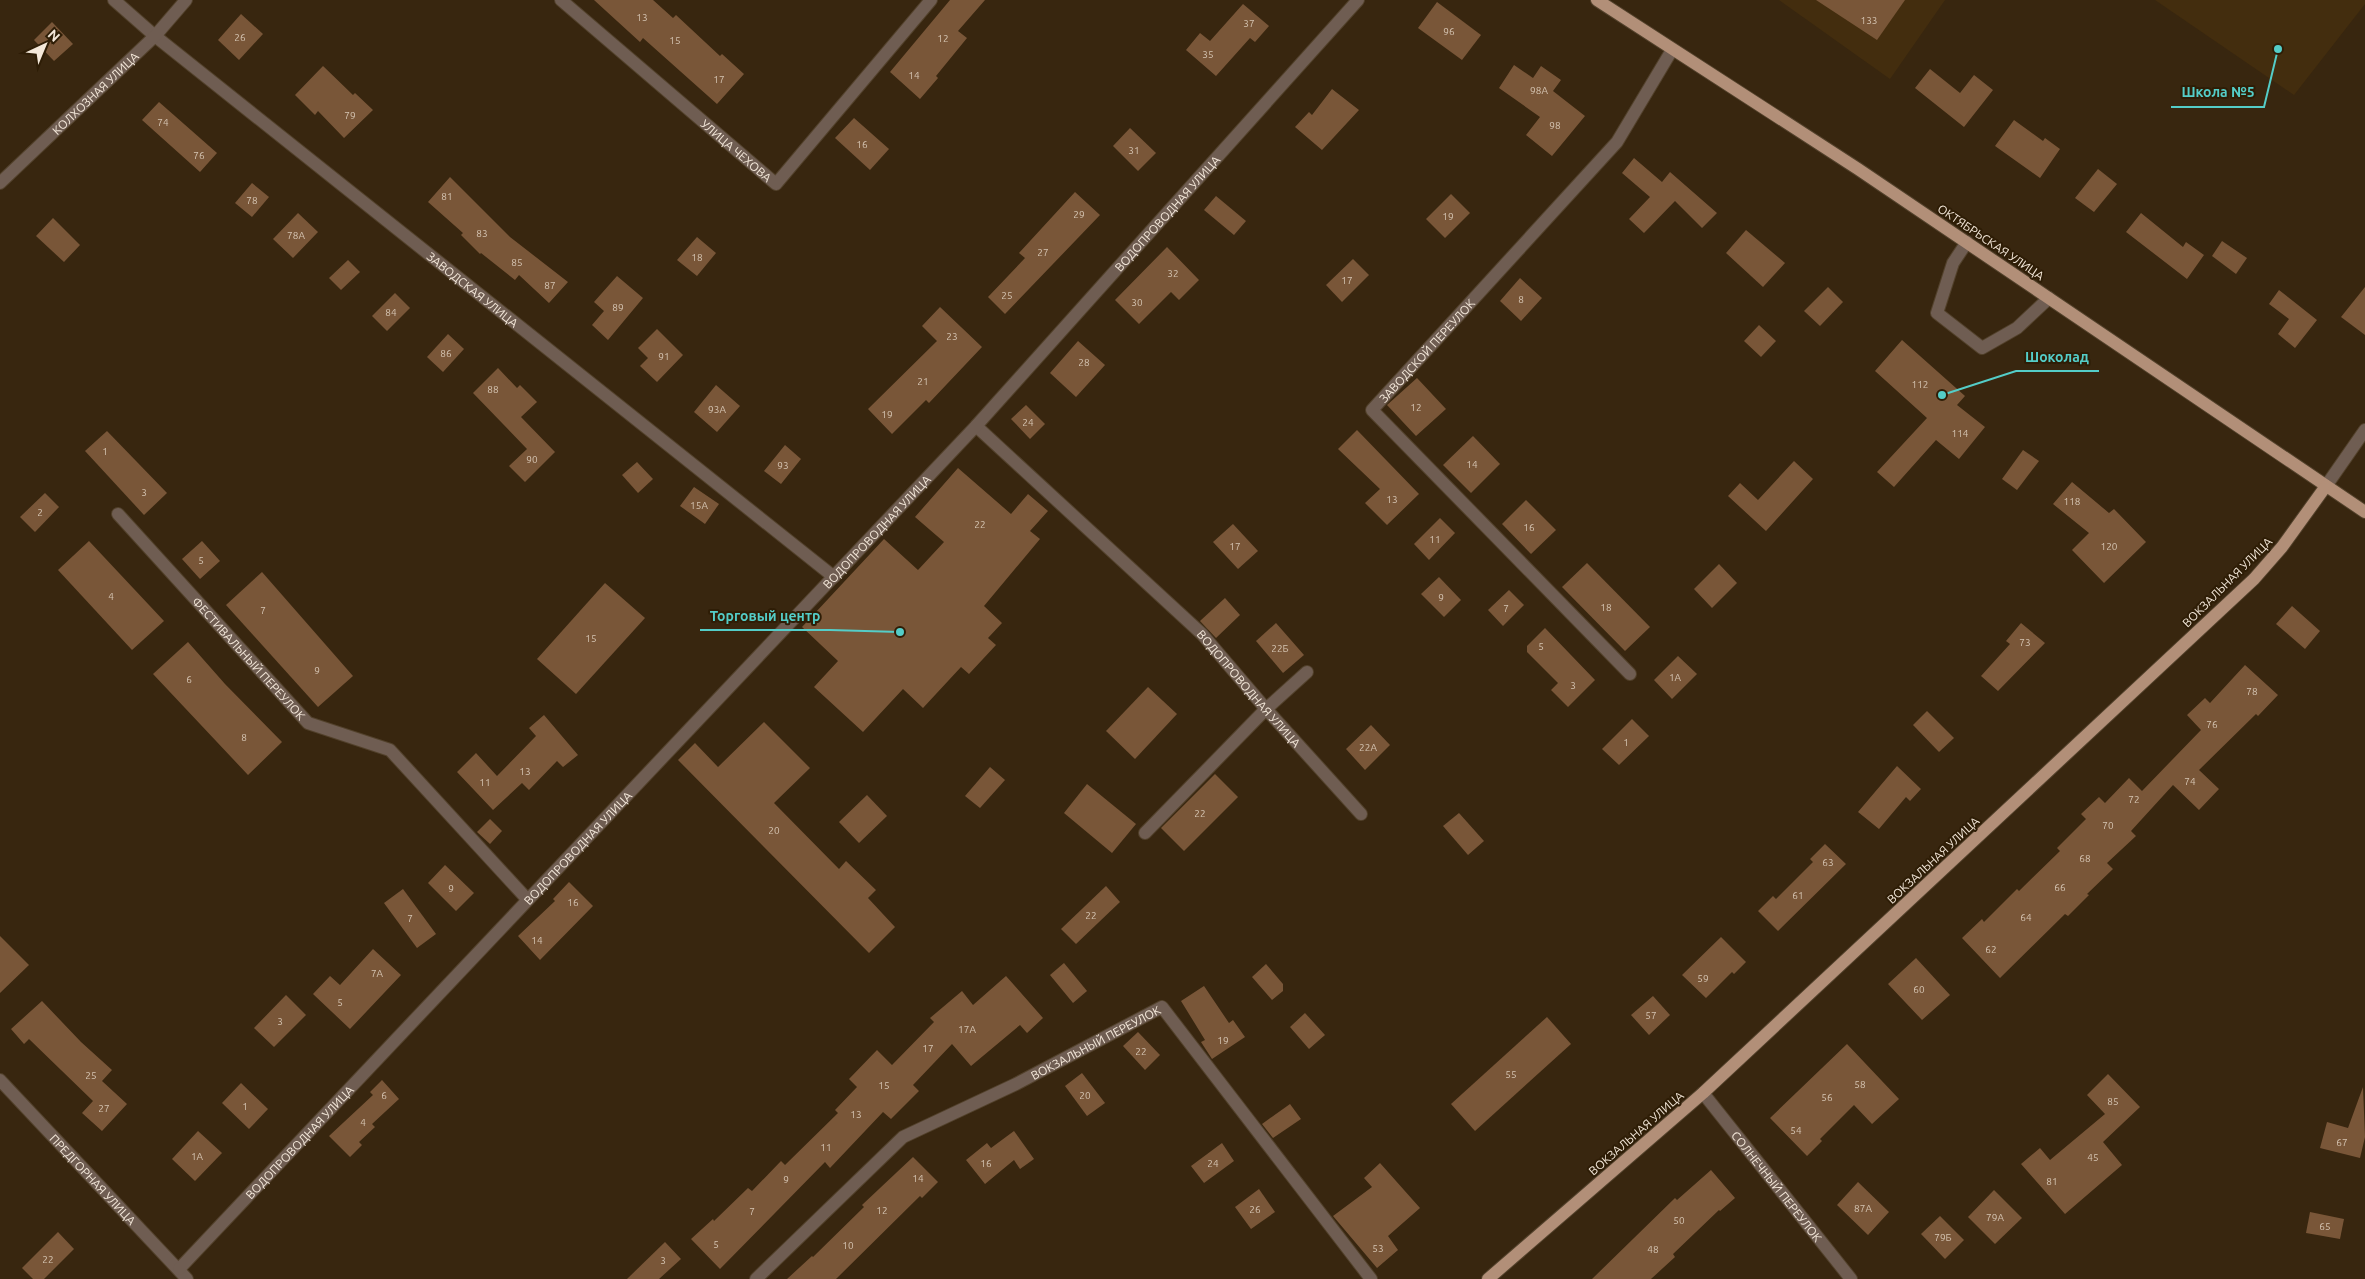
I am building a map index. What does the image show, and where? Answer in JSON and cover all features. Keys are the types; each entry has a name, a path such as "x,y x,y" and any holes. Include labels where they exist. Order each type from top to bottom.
{"main road":[{"name":"ОКТЯБРЬСКАЯ УЛИЦА","path":"1597,0 1858,169 2365,512"},
{"name":"ВОКЗАЛЬНАЯ УЛИЦА","path":"1488,1279 1703,1093 2254,579 2282,547 2326,486"}],"street":[{"name":"ЗАВОДСКАЯ УЛИЦА","path":"114,0 155,36 834,577"},
{"name":"КОЛХОЗНАЯ УЛИЦА","path":"0,183 155,36 186,0"},
{"name":"УЛИЦА ЧЕХОВА","path":"561,0 776,184 931,0"},
{"name":"ВОДОПРОВОДНАЯ УЛИЦА","path":"183,1274 526,899 976,426 1358,0"},
{"name":"ЗАВОДСКОЙ ПЕРЕУЛОК","path":"1630,674 1372,410 1617,142 1672,50"},
{"path":"1966,242 1953,263 1937,313 1982,348 2017,328 2049,298"},
{"name":"ВОДОПРОВОДНАЯ УЛИЦА","path":"976,426 1202,634 1266,709 1361,814"},
{"name":"ВОКЗАЛЬНАЯ УЛИЦА","path":"2326,486 2365,430"},
{"name":"ФЕСТИВАЛЬНЫЙ ПЕРЕУЛОК","path":"118,514 308,723 390,750 526,899"},
{"path":"1145,833 1266,709 1307,672"},
{"name":"ВОКЗАЛЬНЫЙ ПЕРЕУЛОК","path":"756,1279 903,1136 1016,1084 1162,1007 1371,1279"},
{"name":"ПРЕДГОРНАЯ УЛИЦА","path":"0,1080 183,1274"},
{"name":"СОЛНЕЧНЫЙ ПЕРЕУЛОК","path":"1703,1093 1851,1279"}],"shaded area":[{"path":"1779,0 1945,0 1890,79"},
{"path":"2155,0 2365,0 2365,4 2294,95"}],"building":[{"path":"594,0 653,0 673,18 676,15 720,56 722,54 744,74 717,104 643,38 640,42"},
{"path":"950,0 985,0 958,31 967,38 920,99 890,72"},
{"path":"1816,0 1905,0 1877,40"},
{"path":"1437,2 1481,35 1462,60 1418,28"},
{"path":"1243,4 1269,26 1255,42 1250,38 1216,76 1186,50 1200,33 1210,41"},
{"path":"241,14 263,34 239,60 218,40"},
{"path":"52,22 73,44 54,61 34,40"},
{"path":"1514,65 1533,78 1541,66 1561,80 1553,91 1585,116 1552,156 1526,135 1540,117 1499,88"},
{"path":"323,66 353,95 355,93 373,110 344,138 318,111 315,115 295,95"},
{"path":"1930,69 1960,93 1974,75 1993,90 1964,127 1915,88"},
{"path":"1332,89 1359,110 1322,150 1295,127 1309,112 1312,115"},
{"path":"159,102 217,153 200,172 142,120"},
{"path":"854,118 889,149 870,170 835,138"},
{"path":"2014,120 2043,141 2045,138 2060,149 2040,178 1995,146"},
{"path":"1130,128 1156,153 1138,171 1113,146"},
{"path":"1634,158 1662,182 1670,172 1717,213 1702,228 1675,201 1644,233 1629,219 1650,197 1622,173"},
{"path":"2098,169 2117,184 2094,212 2075,198"},
{"path":"450,177 510,237 568,282 549,303 519,275 515,280 480,254 461,235 463,233 428,202"},
{"path":"252,183 269,197 252,217 235,203"},
{"path":"1075,192 1100,215 1005,314 988,297 1025,258 1019,253"},
{"path":"1451,194 1470,213 1445,238 1426,219"},
{"path":"1216,196 1246,221 1234,235 1204,210"},
{"path":"298,213 318,232 293,258 273,239"},
{"path":"2141,213 2183,247 2186,242 2204,255 2187,279 2126,232"},
{"path":"53,218 80,245 64,262 36,236"},
{"path":"1746,230 1785,263 1763,287 1726,253"},
{"path":"697,237 716,253 697,276 677,260"},
{"path":"2222,241 2247,258 2236,274 2212,256"},
{"path":"1167,247 1199,280 1179,300 1171,292 1139,324 1115,300"},
{"path":"1353,259 1369,275 1342,302 1326,285"},
{"path":"348,260 360,272 341,290 329,278"},
{"path":"617,276 643,298 608,340 592,325 604,311 594,302"},
{"path":"1520,278 1542,298 1521,321 1500,301"},
{"path":"1828,287 1843,302 1820,326 1804,311"},
{"path":"2365,287 2365,335 2341,317"},
{"path":"2279,290 2317,320 2295,348 2278,334 2289,319 2269,304"},
{"path":"395,293 410,308 387,331 372,316"},
{"path":"940,307 982,347 929,403 926,400 892,434 868,409 937,341 922,326"},
{"path":"1759,325 1776,341 1761,357 1744,341"},
{"path":"657,329 683,355 657,382 640,366 648,358 638,348"},
{"path":"448,334 464,349 443,372 427,357"},
{"path":"1902,340 1965,396 1957,405 1985,427 1959,459 1936,440 1894,487 1877,472 1927,418 1875,371"},
{"path":"1078,341 1105,365 1076,397 1050,373"},
{"path":"498,368 517,388 520,385 537,402 521,417 555,452 525,482 509,466 527,449 473,393"},
{"path":"1417,378 1446,409 1416,436 1387,405"},
{"path":"716,385 740,406 717,432 694,412"},
{"path":"1026,405 1045,424 1030,439 1011,419"},
{"path":"1357,430 1419,494 1387,525 1365,503 1380,489 1338,449"},
{"path":"107,431 167,493 144,515 85,451"},
{"path":"1473,436 1500,464 1471,493 1443,465"},
{"path":"785,445 801,459 781,484 764,471"},
{"path":"2023,450 2039,461 2017,490 2002,479"},
{"path":"1794,461 1813,479 1766,531 1728,496 1740,483 1758,500"},
{"path":"637,462 653,479 638,493 622,475"},
{"path":"958,468 1011,514 1028,494 1048,511 1030,531 1040,539 984,606 1002,623 988,638 996,645 969,674 961,667 923,708 903,689 863,732 814,687 838,661 802,627 884,539 918,570 944,542 915,517"},
{"path":"2072,482 2109,513 2114,509 2146,542 2104,583 2072,550 2089,533 2053,504"},
{"path":"694,487 719,504 705,524 680,506"},
{"path":"45,493 59,507 35,532 20,517"},
{"path":"1526,500 1556,530 1531,554 1502,524"},
{"path":"1440,518 1455,533 1429,560 1414,544"},
{"path":"1233,524 1258,551 1238,569 1213,542"},
{"path":"89,541 164,621 132,650 58,570"},
{"path":"202,541 220,561 200,579 182,559"},
{"path":"1587,563 1650,627 1625,651 1562,587"},
{"path":"1719,564 1737,583 1712,608 1694,589"},
{"path":"262,572 353,676 318,707 226,605"},
{"path":"1439,577 1461,600 1444,617 1421,594"},
{"path":"605,583 645,618 576,694 537,659"},
{"path":"1509,590 1524,605 1503,626 1488,610"},
{"path":"1225,598 1240,615 1216,638 1200,621"},
{"path":"2292,606 2320,631 2305,649 2276,624"},
{"path":"1276,623 1304,655 1283,673 1256,641"},
{"path":"2021,623 2045,643 1998,691 1981,676 2010,644 2006,641"},
{"path":"1545,628 1595,680 1568,707 1551,690 1558,683 1527,652 1527,646"},
{"path":"188,642 225,684 282,742 248,775 153,674"},
{"path":"1678,656 1697,674 1672,699 1654,680"},
{"path":"2245,665 2278,695 2199,770 2219,789 2199,810 2173,785 2131,831 2136,836 2107,863 2113,869 2068,916 2065,914 2000,978 1962,938 1982,919 1984,922 2017,889 2019,891 2060,851 2057,848 2086,819 2081,814 2099,797 2105,803 2129,778 2142,791 2201,730 2187,715 2205,698 2210,703"},
{"path":"1148,687 1177,714 1135,759 1106,731"},
{"path":"1927,711 1954,738 1939,752 1913,725"},
{"path":"544,715 578,755 563,767 557,761 529,790 522,783 493,810 457,772 476,753 497,776 536,736 529,728"},
{"path":"1632,719 1649,736 1619,765 1602,749"},
{"path":"764,722 810,768 774,803 839,869 846,861 876,890 868,898 895,927 869,953 678,760 695,743 718,767"},
{"path":"1371,725 1390,745 1365,770 1346,749"},
{"path":"1897,766 1921,789 1910,801 1906,797 1879,829 1858,812"},
{"path":"990,767 1005,780 980,808 965,796"},
{"path":"1215,774 1238,797 1184,851 1161,828"},
{"path":"1087,784 1136,824 1112,853 1064,813"},
{"path":"867,795 887,816 859,843 839,822"},
{"path":"1459,813 1484,841 1468,855 1443,826"},
{"path":"490,819 502,831 490,844 477,832"},
{"path":"1825,844 1846,864 1778,931 1758,911 1773,896 1776,899 1813,862 1810,859"},
{"path":"445,865 474,893 456,911 428,883"},
{"path":"569,882 593,906 540,960 518,936 555,901 553,899"},
{"path":"1106,886 1120,902 1076,944 1061,929"},
{"path":"403,889 436,934 417,948 384,903"},
{"path":"0,936 29,965 0,993"},
{"path":"1721,937 1746,962 1734,974 1732,972 1706,998 1682,975"},
{"path":"373,949 401,975 350,1029 313,994 330,976 340,985"},
{"path":"1916,958 1950,995 1922,1020 1888,984"},
{"path":"1064,963 1087,991 1073,1003 1050,975"},
{"path":"1266,964 1283,984 1283,991 1272,1000 1252,977"},
{"path":"1006,976 1043,1018 1027,1033 1020,1025 971,1066 952,1044 913,1085 919,1091 891,1119 883,1112 830,1168 825,1162 720,1269 691,1239 713,1219 714,1221 748,1188 752,1191 781,1161 785,1165 838,1113 835,1110 857,1087 849,1079 877,1050 892,1065 934,1022 930,1018 962,991 973,1005"},
{"path":"1204,986 1229,1023 1233,1020 1245,1037 1212,1059 1201,1042 1205,1040 1181,1001"},
{"path":"286,995 306,1015 274,1047 254,1028"},
{"path":"1653,996 1670,1015 1649,1035 1631,1015"},
{"path":"42,1001 81,1042 112,1070 102,1081 127,1104 102,1131 82,1113 93,1101 29,1039 24,1044 11,1029"},
{"path":"1305,1013 1325,1035 1309,1049 1290,1027"},
{"path":"1547,1017 1571,1044 1475,1131 1451,1104"},
{"path":"1138,1032 1160,1055 1145,1070 1123,1046"},
{"path":"1847,1044 1899,1099 1872,1124 1854,1105 1820,1139 1822,1141 1807,1156 1770,1118"},
{"path":"1082,1073 1105,1103 1087,1116 1065,1086"},
{"path":"2108,1074 2140,1107 2103,1142 2122,1165 2065,1214 2021,1164 2040,1148 2050,1160 2105,1114 2087,1095"},
{"path":"382,1080 399,1099 372,1124 375,1127 359,1142 362,1145 350,1157 329,1136 373,1095 370,1092"},
{"path":"241,1083 268,1109 249,1129 222,1103"},
{"path":"2363,1087 2365,1137 2360,1158 2320,1148 2327,1122 2348,1128"},
{"path":"1290,1104 1301,1119 1273,1138 1262,1124"},
{"path":"198,1131 222,1153 195,1181 172,1159"},
{"path":"1014,1131 1034,1159 1020,1169 1014,1160 985,1184 966,1160 987,1143 991,1148"},
{"path":"1222,1143 1234,1161 1204,1183 1191,1166"},
{"path":"913,1157 938,1182 922,1198 920,1196 836,1279 787,1279 813,1257 864,1207 862,1205"},
{"path":"1380,1163 1420,1208 1388,1236 1398,1250 1377,1268 1333,1216 1372,1187 1364,1178"},
{"path":"1711,1170 1735,1198 1719,1210 1673,1254 1675,1257 1651,1279 1592,1279 1675,1198 1677,1200"},
{"path":"1858,1182 1889,1212 1868,1235 1837,1205"},
{"path":"1259,1189 1275,1212 1251,1229 1235,1207"},
{"path":"1994,1190 2022,1218 1995,1244 1968,1217"},
{"path":"2310,1212 2344,1219 2340,1239 2306,1233"},
{"path":"1940,1216 1964,1240 1945,1259 1921,1234"},
{"path":"58,1232 74,1249 44,1279 33,1279 22,1268"},
{"path":"665,1242 681,1259 659,1279 627,1279"}],"place":[{"name":"Школа №5","path":"2278,49"},
{"name":"Шоколад","path":"1942,395"},
{"name":"Торговый центр","path":"900,632"}]}
